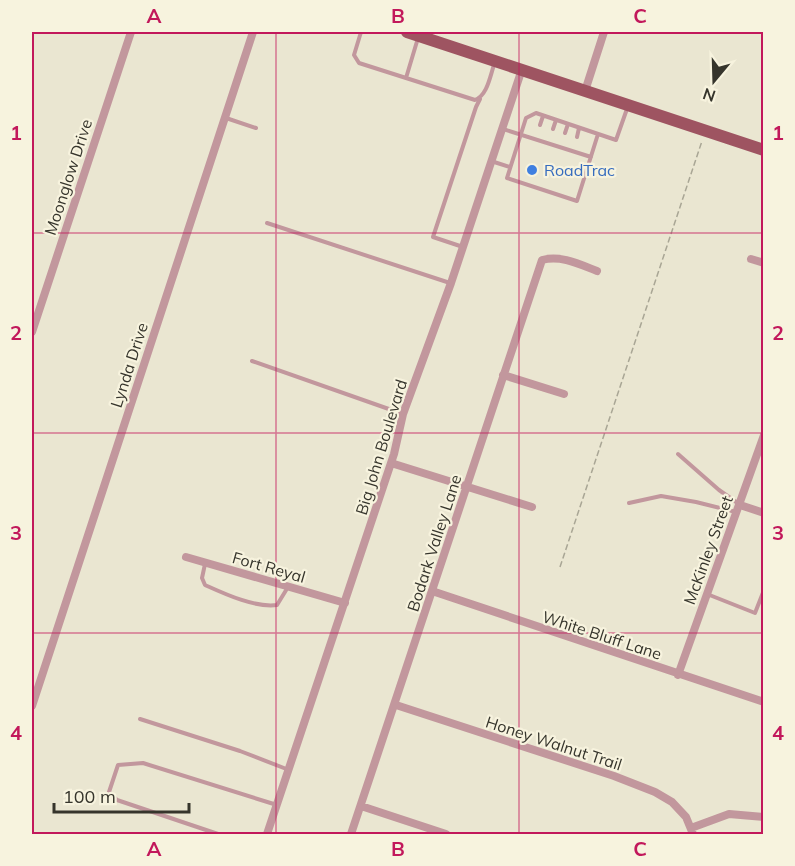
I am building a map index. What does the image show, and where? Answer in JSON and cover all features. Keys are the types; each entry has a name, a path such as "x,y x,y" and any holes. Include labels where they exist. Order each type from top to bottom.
{"main road":[{"path":"407,32 764,150"}],"street":[{"name":"Moonglow Drive","path":"32,332 131,32"},
{"name":"Lynda Drive","path":"32,706 253,32"},
{"path":"585,90 604,32"},
{"name":"Big John Boulevard","path":"267,834 391,463 404,414 451,283 522,69"},
{"name":"Bodark Valley Lane","path":"351,834 396,705 542,260 552,257 562,258 597,271"},
{"path":"751,259 764,263"},
{"path":"503,375 564,394"},
{"name":"McKinley Street","path":"678,675 764,435"},
{"path":"391,463 532,507"},
{"path":"738,509 764,513"},
{"name":"Fort Reyal","path":"186,556 345,603"},
{"name":"White Bluff Lane","path":"432,591 764,702"},
{"name":"Honey Walnut Trail","path":"396,705 614,776 655,792 672,802 686,817 692,831"},
{"path":"361,806 446,834"},
{"path":"692,831 729,814 764,817"}],"lane":[{"path":"361,32 354,55 359,63 475,100 481,98"},
{"path":"406,78 419,36"},
{"path":"463,247 434,237 476,107 484,93 495,60"},
{"path":"598,134 577,201 507,178 526,118 536,113 616,140 628,105"},
{"path":"540,125 543,116"},
{"path":"225,118 256,128"},
{"path":"553,129 556,120"},
{"path":"565,133 568,124"},
{"path":"502,128 591,157"},
{"path":"577,137 579,128"},
{"path":"491,161 510,167"},
{"path":"267,223 451,283"},
{"path":"252,361 404,414"},
{"path":"678,454 728,497 738,509"},
{"path":"629,503 661,496 738,509"},
{"path":"205,562 202,578 205,585 249,601 267,605 277,604 288,586"},
{"path":"707,594 755,613 764,590"},
{"path":"140,719 240,751 289,770"},
{"path":"218,834 117,800 109,792 118,765 143,764 277,805"}],"path":[{"path":"560,567 705,131"}],"place":[{"name":"RoadTrac","path":"532,170"}]}
